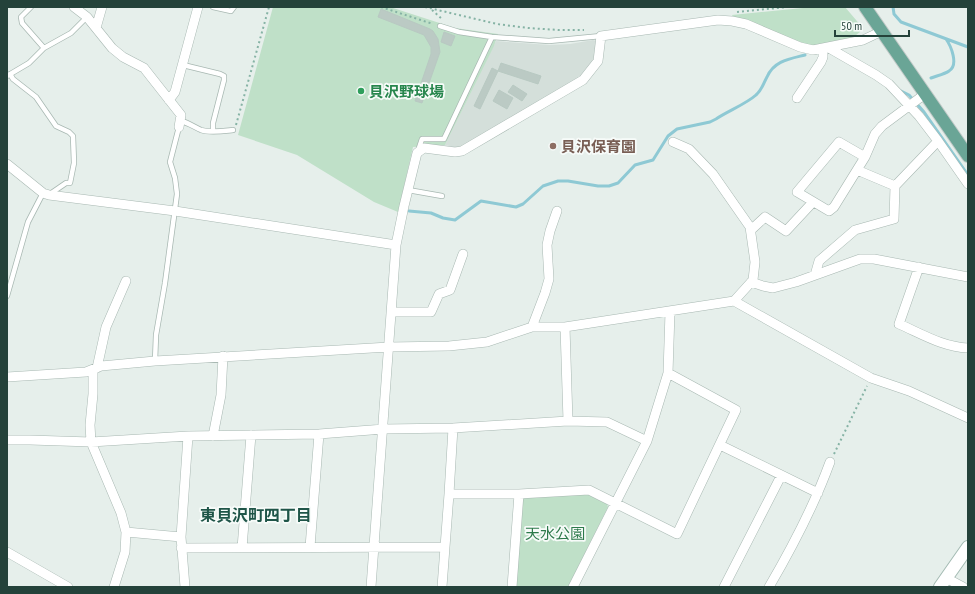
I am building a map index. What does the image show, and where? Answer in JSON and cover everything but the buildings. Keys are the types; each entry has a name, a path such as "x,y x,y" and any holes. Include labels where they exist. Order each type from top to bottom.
{"main road":[{"path":"865,7 968,156"},
{"path":"943,583 968,547"}],"street":[{"path":"74,7 87,17 112,48 123,57 144,68 181,116 180,124"},
{"path":"96,28 102,7"},
{"path":"169,100 176,92 198,7"},
{"path":"371,587 384,429 396,245 408,190 418,154 424,148 455,152 462,151 583,80 598,61 601,36 718,20 746,24 800,47 813,50 863,40 882,31"},
{"path":"798,98 821,62 826,48"},
{"path":"826,48 876,75 889,84 910,105 938,141 968,184"},
{"path":"865,156 839,142 797,192 829,210 834,207 865,156 870,143 882,126 925,94"},
{"path":"815,275 819,261 855,230 894,219 895,186 938,141"},
{"path":"7,377 86,372 101,366 223,356 389,347 449,346 487,342 532,327 564,327 734,301 751,282 756,262 750,227 713,174 689,149 673,142"},
{"path":"7,164 46,194 175,211 396,245"},
{"path":"857,170 895,186"},
{"path":"751,230 765,217 786,231 813,202"},
{"path":"532,327 549,279 547,245 557,211"},
{"path":"392,312 431,312 439,294 450,290 464,254"},
{"path":"751,282 773,288 796,282 860,259 874,259 968,277"},
{"path":"919,267 899,324 942,344 954,348 968,348"},
{"path":"114,587 125,552 126,532 121,513 91,442 90,424 95,369 106,327 126,281"},
{"path":"734,301 871,378 910,390 968,418"},
{"path":"573,587 647,441 668,373 670,312"},
{"path":"564,327 568,421"},
{"path":"213,436 221,394 223,356"},
{"path":"449,494 519,494 589,490 677,534 736,410 668,373"},
{"path":"7,440 91,442 188,436 319,434 384,429 453,428 568,421 607,422 647,441"},
{"path":"442,587 453,428"},
{"path":"310,547 319,434"},
{"path":"242,548 251,435"},
{"path":"185,587 181,537 188,436"},
{"path":"720,445 818,493"},
{"path":"769,587 791,548 818,493 830,462"},
{"path":"724,587 781,476"},
{"path":"512,587 519,494"},
{"path":"126,532 181,537"},
{"path":"181,548 445,547"},
{"path":"7,552 68,587"},
{"path":"943,583 963,587"}],"lane":[{"path":"32,7 22,17 22,24 44,48"},
{"path":"213,7 231,11 234,7"},
{"path":"7,296 28,222 46,194 66,183 70,183 74,163 73,136 69,132 56,126 36,97 9,75 29,63 44,48 71,33 87,17"},
{"path":"440,26 459,32 492,37 549,41 601,36"},
{"path":"418,154 422,139 444,139 492,37"},
{"path":"183,65 224,76 213,123 213,131"},
{"path":"155,361 156,335 165,284 177,194 175,178 170,162 180,124 189,122 201,130 233,130"},
{"path":"408,190 442,196"}],"path":[{"path":"233,130 238,124 269,7"},
{"path":"381,7 440,26"},
{"path":"425,7 497,24 559,30 589,29"},
{"path":"734,12 788,7"},
{"path":"830,462 871,378"}],"shaded area":[{"path":"593,40 596,41 593,62 586,73 462,149 445,145 496,41 550,45 570,44"}],"green space":[{"name":"貝沢野球場","path":"273,7 390,7 455,28 498,34 494,46 445,145 413,147 398,212 374,202 297,155 238,135"},
{"path":"813,7 845,7 862,27 860,32 852,38 825,45 808,45 733,17 732,15"},
{"name":"天水公園","path":"590,495 607,504 608,507 568,587 516,587 522,500 527,496"}],"waterway":[{"path":"893,7 894,14 901,22 968,47"},
{"path":"931,78 943,74 952,68 954,60 953,55 946,39"},
{"path":"409,211 431,213 443,218 455,220 481,201 516,207 523,204 543,186 558,181 568,181 598,186 609,186 618,183 635,165 653,160 668,136 677,129 710,122 742,104 758,93 774,67 793,58 805,55"},
{"path":"901,91 909,95 924,112 968,175"}],"place":[{"name":"貝沢野球場","path":"361,91"},
{"name":"貝沢保育園","path":"553,146"}],"district":[{"name":"東貝沢町四丁目","path":"256,515"}]}
